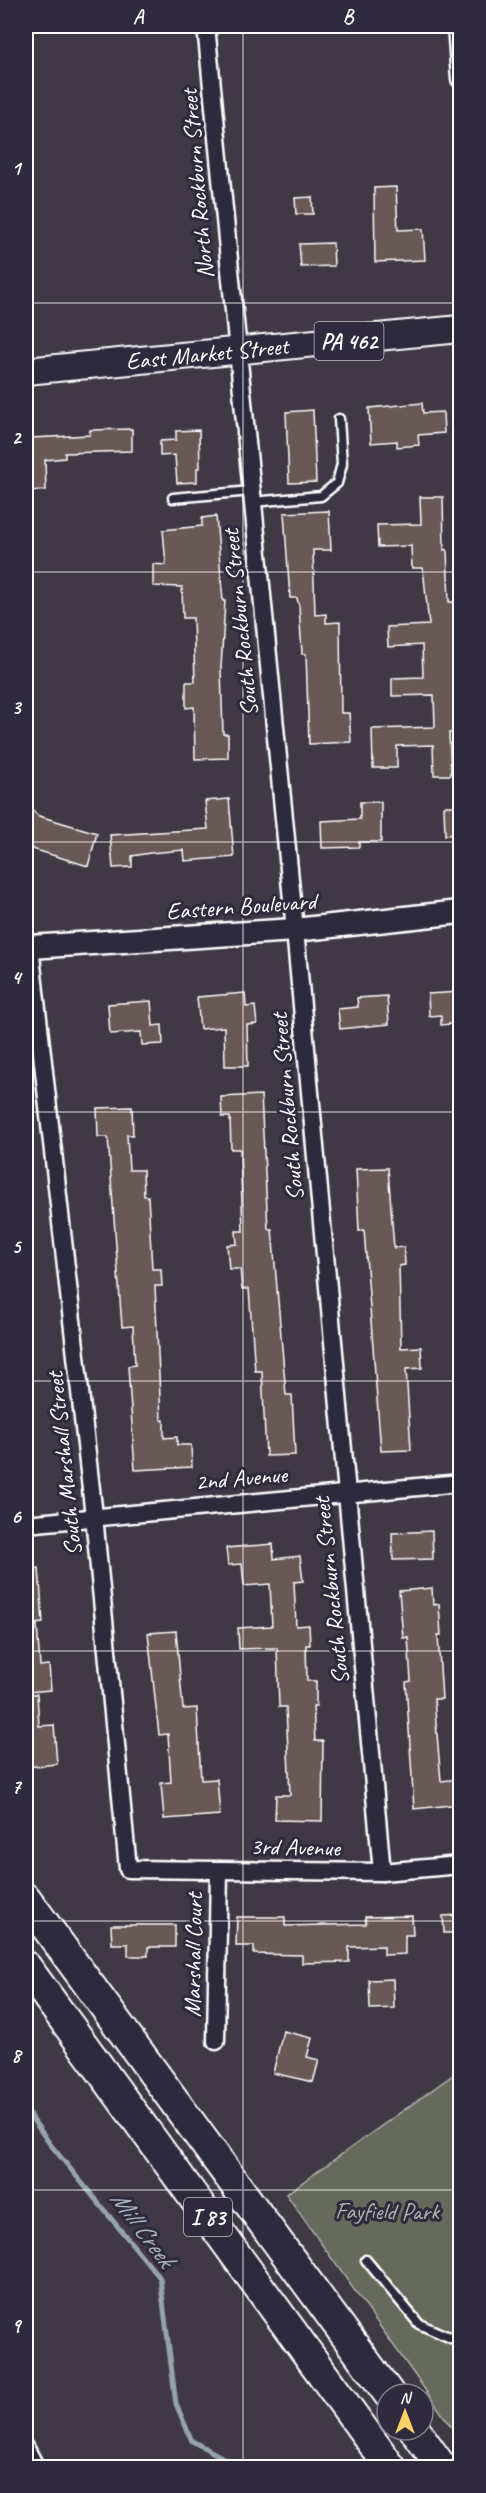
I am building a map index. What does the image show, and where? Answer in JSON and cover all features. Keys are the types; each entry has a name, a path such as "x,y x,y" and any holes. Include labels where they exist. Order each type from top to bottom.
{"highway":[{"name":"I 83","path":"26,1899 380,2382"},
{"name":"I 83","path":"26,1967 391,2468"},
{"path":"424,2442 442,2468"}],"main road":[{"name":"East Market Street","path":"26,371 236,345 460,329"}],"street":[{"name":"North Rockburn Street","path":"206,26 236,345"},
{"path":"456,26 460,79"},
{"name":"South Rockburn Street","path":"236,345 295,930 345,1493 382,1872"},
{"name":"Eastern Boulevard","path":"27,946 295,930 460,912"},
{"name":"South Marshall Street","path":"27,946 94,1516 128,1869"},
{"name":"2nd Avenue","path":"26,1524 460,1483"},
{"name":"3rd Avenue","path":"128,1869 382,1872 460,1865"},
{"name":"Marshall Court","path":"216,2041 219,1870"},
{"path":"26,2450 36,2468"}],"lane":[{"path":"173,498 321,496 337,483 342,464 339,420"},
{"path":"366,2260 419,2324 460,2342"}],"green space":[{"name":"Fayfield Park","path":"460,2070 460,2439 435,2404 435,2382 420,2382 286,2194"}],"building":[{"path":"396,187 398,230 423,229 425,260 375,262 374,188"},
{"path":"312,197 313,214 296,214 295,198"},
{"path":"333,243 334,266 301,267 299,244"},
{"path":"422,403 423,413 443,412 444,433 418,435 419,445 397,447 397,441 371,443 369,408"},
{"path":"313,410 316,482 289,483 286,412"},
{"path":"132,429 132,451 65,453 65,458 45,460 46,490 26,491 26,446 31,446 31,438 90,435 90,430"},
{"path":"199,430 200,468 197,468 197,482 177,483 175,455 160,456 160,441 176,440 176,431"},
{"path":"420,497 443,497 444,550 447,550 449,602 454,602 460,733 449,733 451,775 434,775 433,745 397,746 397,768 373,768 372,729 435,727 434,695 392,696 392,678 423,677 422,645 388,647 387,627 429,625 423,568 412,568 411,546 378,547 377,525 421,524"},
{"path":"329,511 331,550 313,550 315,615 326,614 326,623 340,622 341,713 349,713 351,742 309,744 306,654 302,654 297,598 290,598 284,513"},
{"path":"216,516 223,601 225,601 221,668 223,734 228,734 228,758 195,759 194,707 186,708 186,682 195,682 193,618 183,618 182,587 153,586 153,564 166,565 163,530 202,526 202,518"},
{"path":"229,799 234,857 185,861 184,850 150,853 132,856 132,867 113,868 110,835 208,829 205,801"},
{"path":"360,802 381,802 381,842 359,842 359,847 322,848 321,821 360,819"},
{"path":"26,806 39,816 97,833 88,866 26,847"},
{"path":"444,806 460,806 460,834 445,835"},
{"path":"460,992 460,1023 441,1025 441,1015 429,1016 428,994"},
{"path":"245,993 246,1007 255,1006 257,1024 247,1025 248,1066 225,1066 224,1027 200,1029 197,997"},
{"path":"387,996 389,1024 340,1029 338,1009 358,1007 357,998"},
{"path":"151,1001 153,1026 162,1025 163,1044 142,1045 141,1032 110,1034 108,1004"},
{"path":"261,1095 268,1229 272,1229 286,1395 292,1395 295,1455 266,1456 262,1371 255,1371 249,1289 242,1289 240,1269 229,1269 227,1245 237,1244 236,1231 243,1231 240,1149 231,1149 230,1117 222,1117 221,1097"},
{"path":"132,1107 133,1135 127,1135 129,1170 143,1170 144,1196 148,1196 152,1269 161,1269 162,1286 155,1286 161,1420 164,1420 164,1438 177,1437 177,1445 191,1445 192,1467 135,1470 128,1366 135,1365 133,1326 122,1327 108,1137 98,1137 97,1108"},
{"path":"388,1168 394,1248 404,1247 405,1265 399,1266 401,1348 421,1347 422,1368 406,1369 411,1450 381,1451 364,1230 359,1231 356,1169"},
{"path":"432,1531 433,1559 393,1560 392,1533"},
{"path":"273,1544 274,1559 300,1556 303,1581 294,1582 296,1626 309,1625 310,1645 306,1645 307,1681 316,1681 316,1706 313,1706 315,1741 323,1741 322,1821 275,1820 276,1795 290,1795 286,1707 279,1707 277,1648 239,1649 238,1628 272,1626 270,1584 244,1586 242,1564 228,1565 226,1548"},
{"path":"39,1568 43,1623 26,1625 26,1569"},
{"path":"432,1588 433,1605 439,1604 441,1635 438,1635 442,1699 434,1699 441,1781 460,1779 460,1804 414,1809 406,1682 411,1681 408,1637 403,1638 399,1591"},
{"path":"37,1625 40,1666 49,1665 51,1690 26,1692 26,1626"},
{"path":"176,1631 183,1709 197,1708 201,1780 217,1779 220,1815 164,1819 161,1783 171,1782 168,1734 159,1735 148,1633"},
{"path":"26,1694 37,1694 39,1726 54,1725 57,1764 26,1767"},
{"path":"460,1915 460,1933 444,1933 443,1916"},
{"path":"412,1916 413,1935 405,1935 405,1954 384,1955 384,1946 349,1947 349,1962 302,1963 302,1955 254,1954 254,1946 236,1946 237,1917 285,1917 285,1926 366,1924 365,1917"},
{"path":"111,1925 175,1925 175,1947 148,1947 148,1956 128,1956 128,1944 112,1944"},
{"path":"393,1979 394,2008 370,2009 369,1980"},
{"path":"283,2031 312,2038 307,2057 319,2060 313,2082 273,2073"}],"waterway":[{"name":"Mill Creek","path":"26,2110 50,2144 160,2278 176,2404 192,2441 242,2468"}]}
